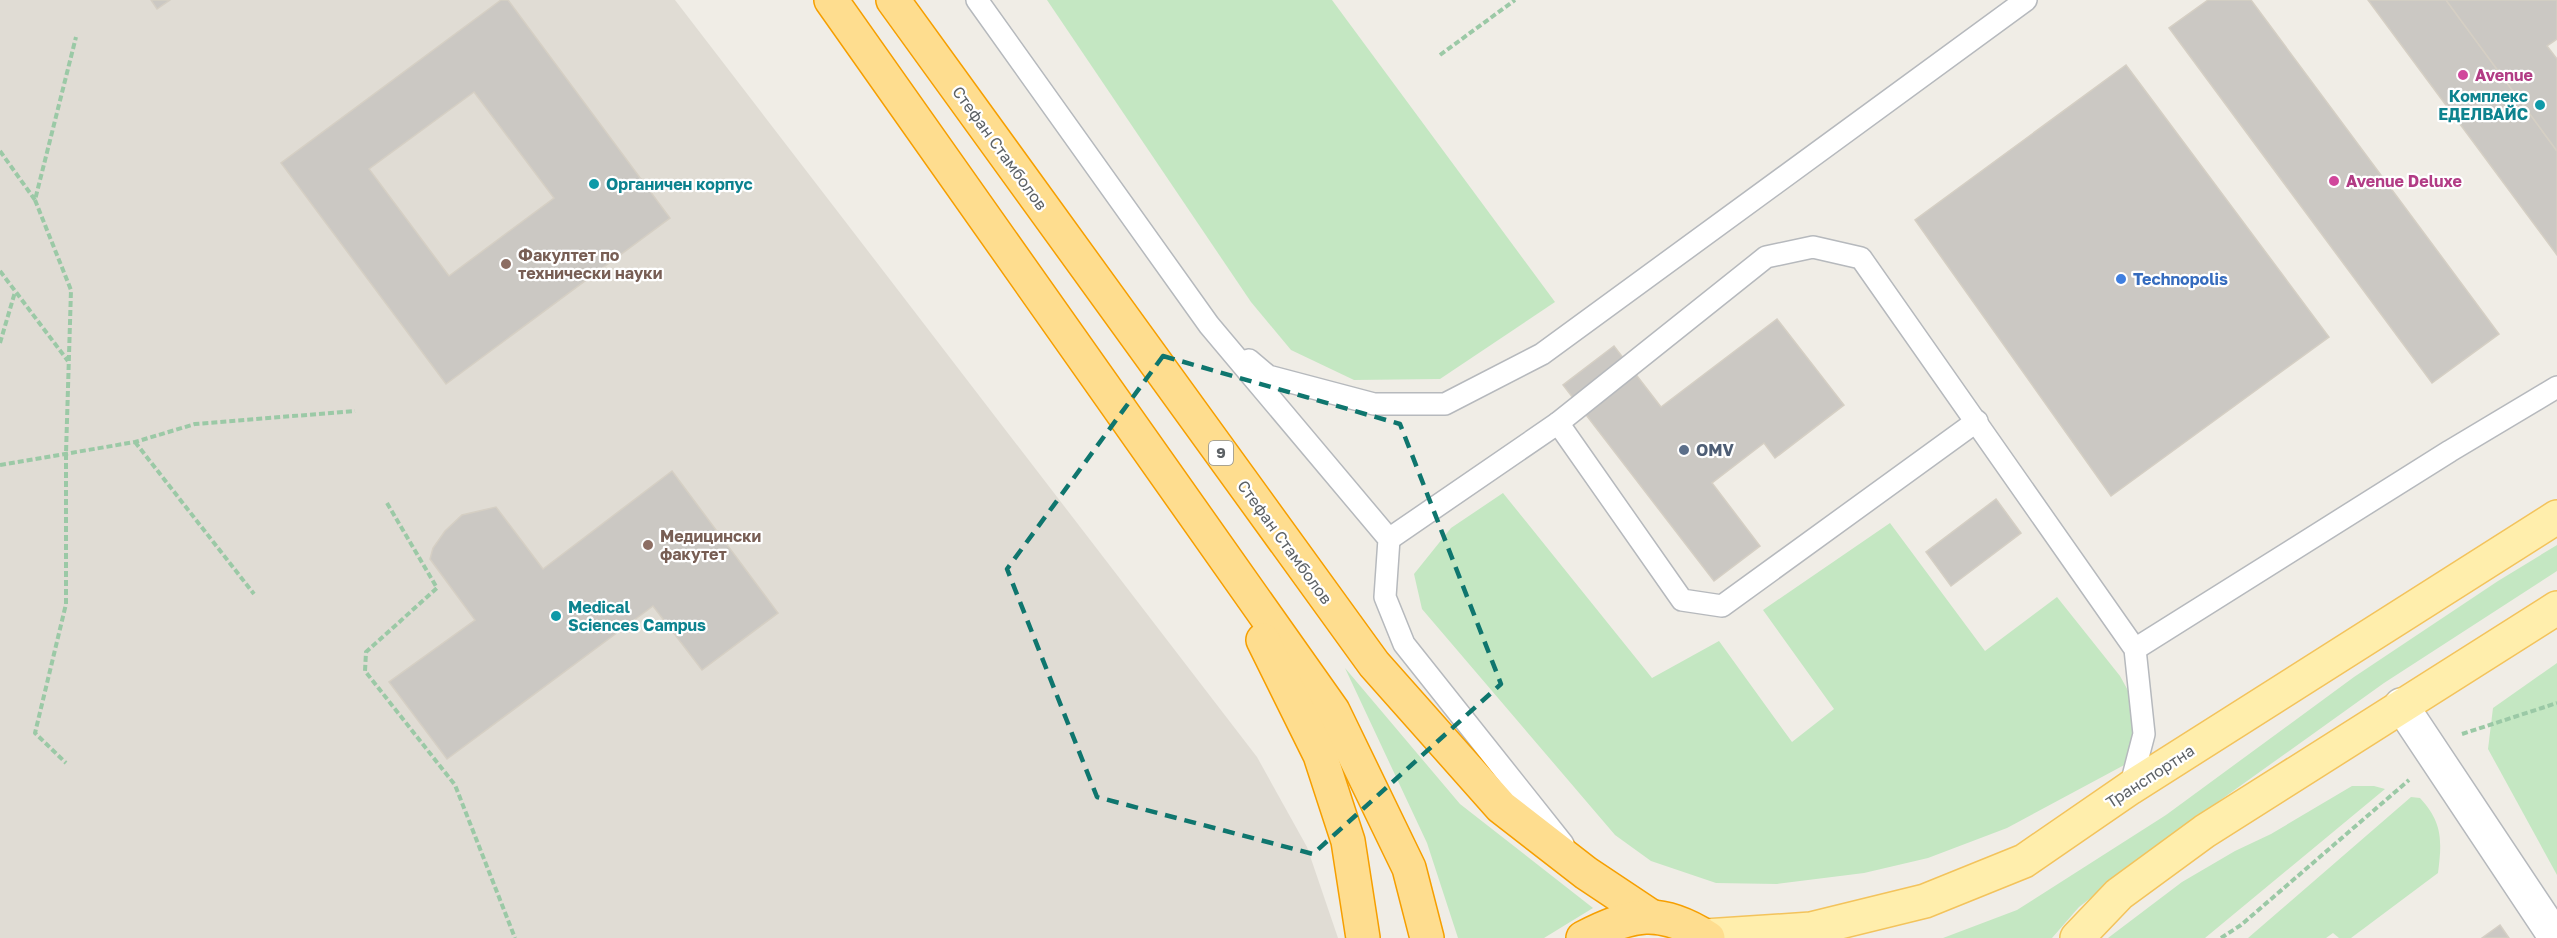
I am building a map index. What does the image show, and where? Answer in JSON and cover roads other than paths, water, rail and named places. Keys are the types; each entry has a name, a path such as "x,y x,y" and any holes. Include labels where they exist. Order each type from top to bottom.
{"highway":[{"path":"831,0 1333,711 1409,868 1427,938"},
{"name":"Стефан Стамболов","path":"893,0 1374,664 1501,807 1586,873 1649,915"},
{"path":"1218,549 1320,755 1348,841 1363,938"},
{"path":"1582,938 1624,921 1649,915"},
{"name":"9","path":"1649,915 1671,919 1706,937"}],"main road":[{"name":"Транспортна","path":"1706,937 1811,929 1925,901 2024,861 2130,788 2557,517"},
{"path":"2077,938 2119,894 2205,831 2557,608"}],"street":[{"path":"2401,705 2556,938"}],"lane":[{"path":"977,0 1209,325 1389,539 1385,597 1404,644 1586,873"},
{"path":"1209,325 1268,376 1374,405 1445,405 1542,354 2026,0"},
{"path":"1389,539 1558,423 1766,257 1813,247 1861,258 2134,649 2144,734 2130,788"},
{"path":"2134,649 2450,451 2557,387"},
{"path":"1558,423 1682,600 1722,606 1977,421"}],"place":[{"name":"Avenue","path":"2463,75"},
{"name":"Комплекс ЕДЕЛВАЙС","path":"2540,105"},
{"name":"Avenue Deluxe","path":"2334,181"},
{"name":"Органичен корпус","path":"594,184"},
{"name":"Факултет по технически науки","path":"506,264"},
{"name":"Technopolis","path":"2121,279"},
{"name":"OMV","path":"1684,450"},
{"name":"Медицински факутет","path":"648,545"},
{"name":"Medical Sciences Campus","path":"556,616"}]}
